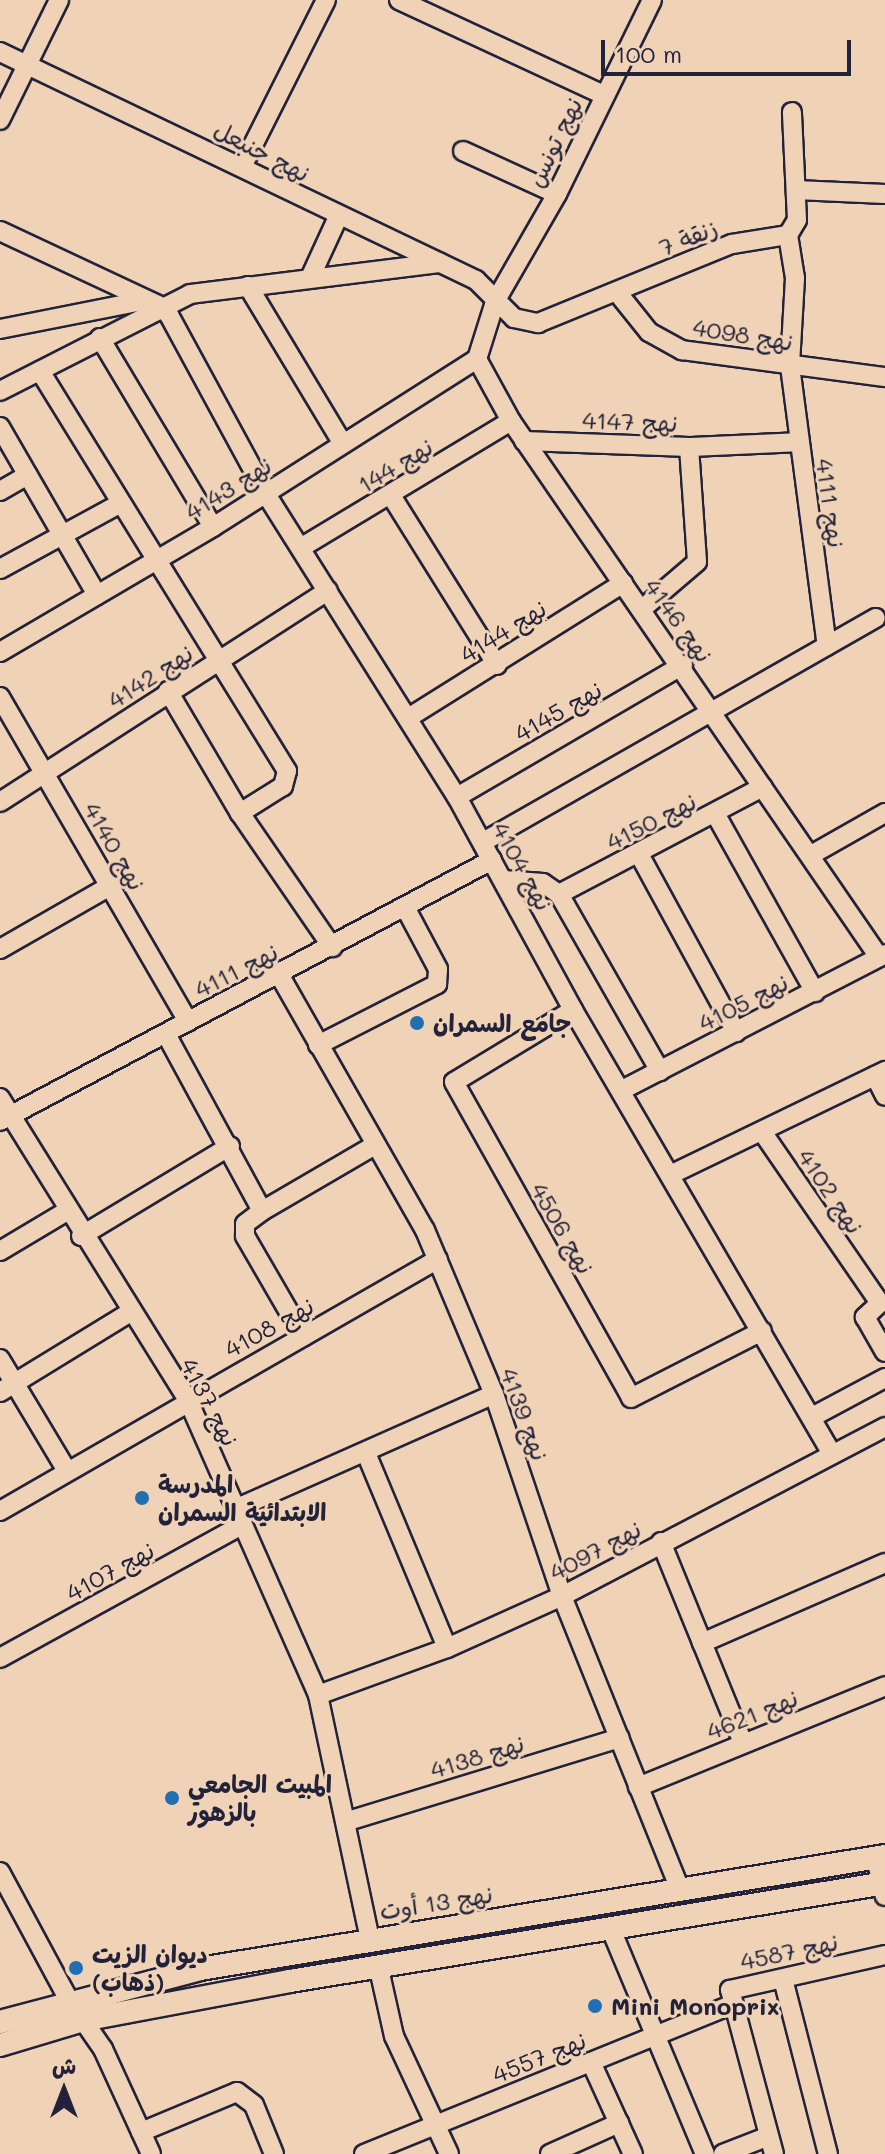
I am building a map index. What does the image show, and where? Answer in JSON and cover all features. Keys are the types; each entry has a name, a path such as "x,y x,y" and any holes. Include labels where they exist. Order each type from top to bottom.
{"main road":[{"name":"نهج 13 أوت","path":"0,2022 69,2000 200,1969 880,1857"},
{"path":"0,2045 83,2020 610,1927 884,1888"}],"street":[{"path":"0,120 59,0"},
{"path":"242,167 326,0"},
{"path":"399,0 604,95"},
{"name":"نهج تونس","path":"495,302 557,194 652,0"},
{"name":"نهج حنبعل","path":"0,52 242,167 338,217 476,280 495,302"},
{"path":"788,235 796,226 792,112"},
{"path":"463,151 557,194"},
{"path":"796,190 885,194"},
{"path":"310,278 338,217"},
{"path":"0,231 154,303"},
{"name":"زنقة 7","path":"495,302 514,318 538,323 732,244 788,235"},
{"name":"نهج 4111","path":"788,235 795,278 790,366 827,646"},
{"path":"0,329 190,294 441,263"},
{"path":"248,286 343,444"},
{"name":"نهج 4098","path":"617,292 649,332 682,350 885,377"},
{"path":"477,359 495,302"},
{"path":"0,391 100,338 154,303"},
{"name":"نهج 4104","path":"154,303 266,494 457,797 573,1010 672,1174 832,1454"},
{"path":"100,338 213,527"},
{"name":"نهج 4143","path":"0,652 213,527 477,359"},
{"name":"نهج 4146","path":"477,359 524,441 683,665 763,787 882,955"},
{"path":"40,371 154,562 288,776 283,786 240,813"},
{"name":"نهج 144","path":"302,547 392,497 511,421"},
{"path":"0,427 97,595"},
{"name":"نهج 4147","path":"524,441 689,447 697,562 642,609"},
{"path":"689,447 798,442"},
{"path":"0,491 28,475"},
{"path":"392,497 497,665"},
{"path":"0,569 119,504"},
{"name":"نهج 4144","path":"408,718 497,665 623,583"},
{"name":"نهج 4142","path":"0,802 46,775 168,691 328,591"},
{"path":"483,842 876,618"},
{"name":"نهج 4145","path":"457,797 683,665"},
{"path":"168,691 240,813 332,947"},
{"name":"نهج 4140","path":"0,697 188,1021"},
{"name":"نهج 4150","path":"559,894 716,815 763,787"},
{"path":"811,855 885,813"},
{"path":"716,815 815,992"},
{"path":"639,854 736,1032"},
{"name":"نهج 4111","path":"5,1118 280,976 492,860"},
{"path":"503,880 543,883 559,894 660,1071"},
{"path":"0,949 110,886"},
{"path":"318,1045 437,984 438,969 405,907"},
{"name":"نهج 4105","path":"622,1090 882,955"},
{"name":"نهج 4139","path":"280,976 438,1259 494,1394 562,1596 680,1889"},
{"name":"نهج 4506","path":"573,1010 454,1082 631,1398 762,1331"},
{"path":"166,1034 230,1146 262,1211"},
{"path":"672,1174 763,1133 880,1074 885,1096"},
{"name":"نهج 4137","path":"0,1098 5,1118 188,1400 318,1695 348,1821 370,1939"},
{"name":"نهج 4102","path":"763,1133 880,1303 865,1317 885,1352"},
{"path":"303,1336 245,1236 245,1224 375,1145"},
{"path":"81,1236 230,1146"},
{"path":"0,1251 67,1211"},
{"name":"نهج 4108","path":"0,1511 188,1400 438,1259"},
{"path":"7,1387 129,1313"},
{"path":"0,1359 7,1387 67,1471"},
{"path":"812,1417 885,1378"},
{"name":"نهج 4107","path":"0,1658 239,1517 366,1453 494,1394"},
{"name":"نهج 4097","path":"318,1695 447,1648 562,1596 885,1427"},
{"path":"366,1453 447,1648"},
{"path":"661,1542 743,1743"},
{"path":"702,1643 885,1563"},
{"name":"نهج 4621","path":"638,1787 885,1686"},
{"name":"نهج 4138","path":"348,1821 620,1738"},
{"path":"880,1857 884,1888"},
{"path":"0,1872 69,2000 103,2049 151,2154"},
{"path":"610,1927 653,2036 705,2154"},
{"name":"نهج 4587","path":"772,2145 729,1992 734,1988 885,1955"},
{"path":"379,1969 394,2036 449,2154"},
{"path":"783,1979 828,2154"},
{"name":"نهج 4557","path":"364,2154 392,2148 433,2124 731,2005"},
{"path":"591,2062 633,2154"},
{"path":"141,2132 237,2092 254,2105 274,2154"},
{"path":"550,2154 619,2123"},
{"path":"723,2154 772,2145"}],"place":[{"name":"جامع السمران","path":"417,1023"},
{"name":"المدرسة الابتدائية السمران","path":"142,1498"},
{"name":"المبيت الجامعي بالزهور","path":"172,1798"},
{"name":"ديوان الزيت (ذهاب)","path":"76,1968"},
{"name":"Mini Monoprix","path":"595,2006"}]}
